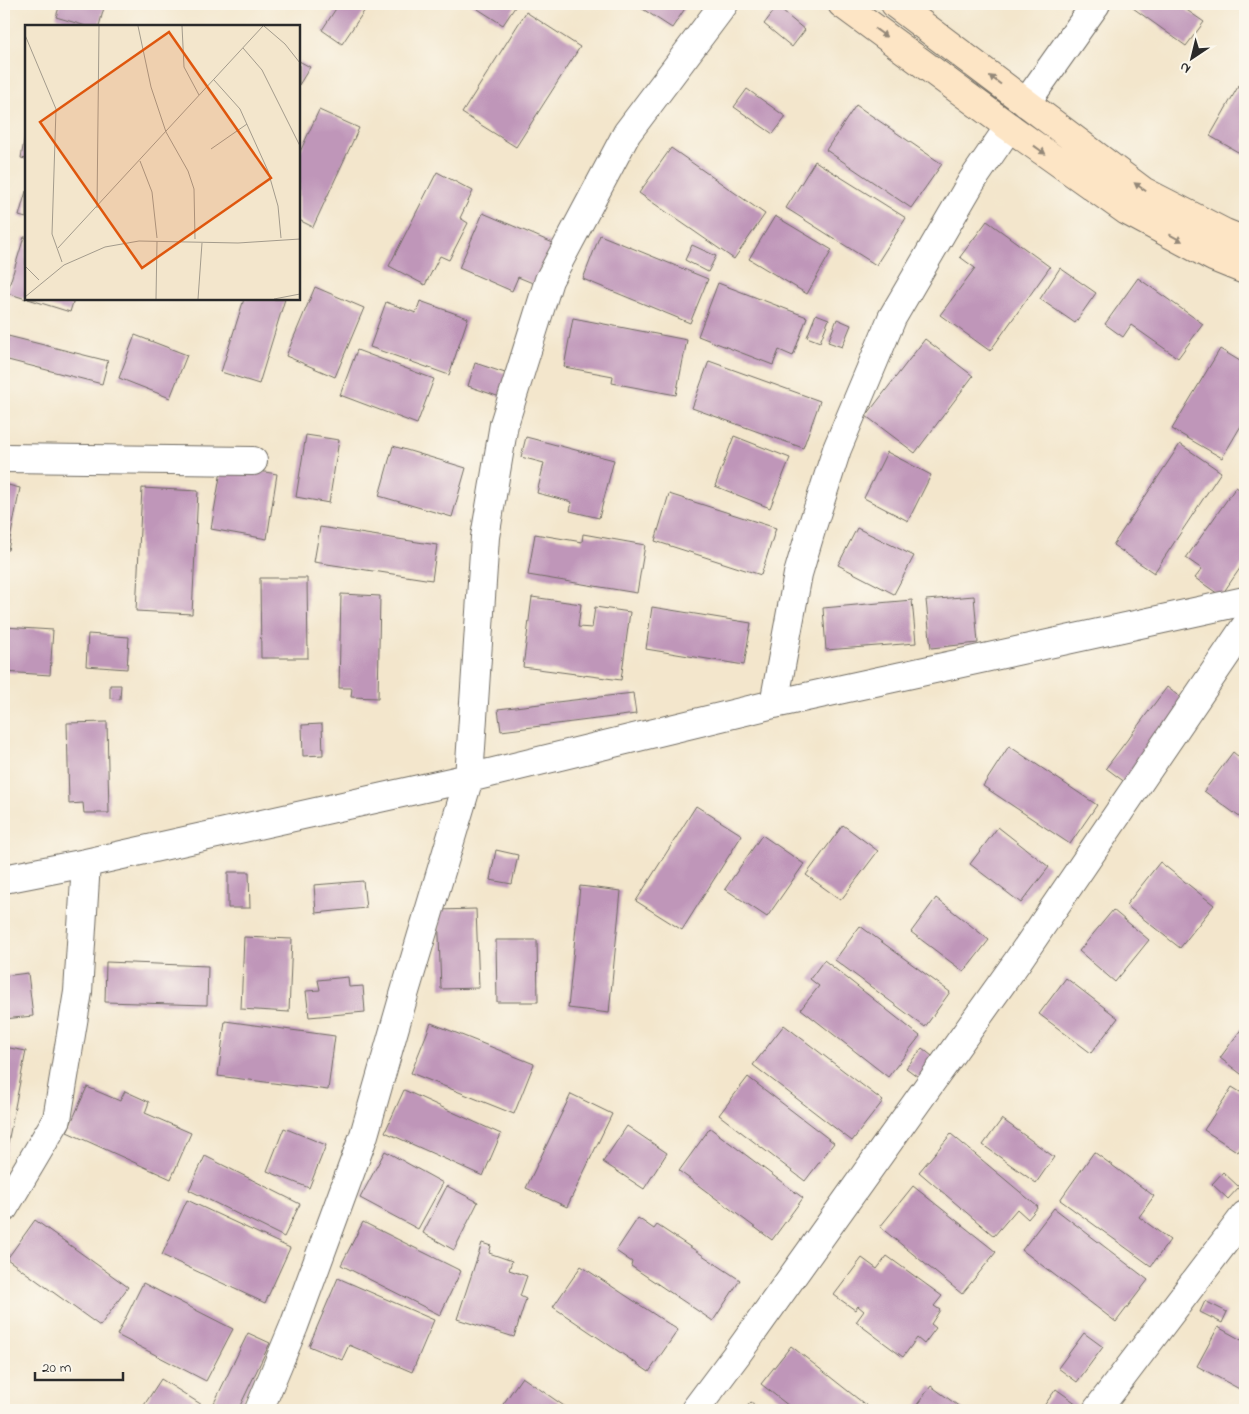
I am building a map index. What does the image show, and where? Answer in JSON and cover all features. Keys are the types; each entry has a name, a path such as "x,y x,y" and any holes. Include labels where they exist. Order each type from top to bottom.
{"main road":[{"path":"842,4 1127,212 1213,257 1245,270"},
{"path":"895,4 1143,190 1225,233 1245,241"}],"street":[{"path":"259,1410 294,1326 364,1136 469,778 485,537 504,424 549,280 627,133 724,4"},
{"path":"1026,103 1096,4"},
{"path":"774,704 798,574 837,449 892,318 972,181 1009,127"},
{"path":"4,458 253,461"},
{"path":"4,879 86,863 469,778 774,704 1245,601"},
{"path":"695,1410 1017,962 1245,626"},
{"path":"4,1208 57,1119 78,992 86,863"},
{"path":"1097,1410 1245,1215"}],"building":[{"path":"60,4 105,4 99,25 83,25 56,17"},
{"path":"339,4 369,4 342,44 322,30"},
{"path":"470,4 517,4 503,25"},
{"path":"635,4 688,4 672,28"},
{"path":"1136,4 1178,4 1204,22 1186,46 1133,8"},
{"path":"777,7 805,30 792,47 764,24"},
{"path":"526,12 580,47 516,147 462,113"},
{"path":"300,62 310,67 300,83"},
{"path":"1239,85 1245,89 1245,156 1210,136"},
{"path":"747,89 786,117 773,134 734,107"},
{"path":"856,105 942,164 911,208 826,150"},
{"path":"319,110 359,128 313,227 300,220 300,152"},
{"path":"25,135 25,159 21,158"},
{"path":"671,148 765,214 734,259 639,193"},
{"path":"815,161 906,218 876,265 786,208"},
{"path":"437,172 473,191 460,218 468,223 449,260 440,256 425,285 389,266"},
{"path":"25,195 25,218 19,216"},
{"path":"483,213 553,243 535,284 518,277 512,291 459,268"},
{"path":"775,216 832,250 807,294 749,259"},
{"path":"987,221 1050,267 990,351 940,315 975,268 960,257"},
{"path":"600,235 708,279 690,323 583,279"},
{"path":"24,237 25,237 25,299 7,293"},
{"path":"692,245 716,256 708,272 685,260"},
{"path":"1060,268 1096,293 1075,323 1040,299"},
{"path":"1138,278 1203,324 1178,358 1131,325 1123,337 1105,324"},
{"path":"718,283 807,317 793,356 779,350 773,365 698,336"},
{"path":"315,287 364,308 335,377 286,356"},
{"path":"31,300 74,300 70,312"},
{"path":"244,300 285,300 259,384 221,372"},
{"path":"420,301 468,318 449,375 370,347 386,302 416,313"},
{"path":"816,314 829,319 820,342 807,337"},
{"path":"573,318 687,340 676,395 612,383 613,376 564,367"},
{"path":"837,319 851,325 842,347 828,342"},
{"path":"4,335 108,361 102,384 4,359"},
{"path":"135,335 187,355 170,398 119,378"},
{"path":"925,339 973,376 915,453 866,416"},
{"path":"1220,349 1245,364 1245,419 1222,458 1172,429"},
{"path":"357,350 434,379 417,424 340,395"},
{"path":"709,361 820,401 803,448 692,408"},
{"path":"475,363 508,374 500,397 468,386"},
{"path":"306,435 339,440 329,503 296,497"},
{"path":"734,436 790,458 770,508 715,486"},
{"path":"526,437 614,460 599,518 570,511 572,502 537,493 544,463 521,457"},
{"path":"1180,444 1221,472 1154,573 1113,545"},
{"path":"393,446 466,468 452,517 379,496"},
{"path":"887,452 931,475 908,521 864,498"},
{"path":"222,465 277,474 267,539 211,529"},
{"path":"4,484 20,488 8,550 4,550"},
{"path":"1236,487 1245,493 1245,561 1221,596 1195,578 1202,569 1186,558"},
{"path":"142,488 198,491 192,614 136,611"},
{"path":"669,494 776,528 761,575 655,541"},
{"path":"320,527 437,545 432,580 314,562"},
{"path":"857,528 914,556 894,594 838,565"},
{"path":"535,534 582,542 583,534 645,545 637,593 528,575"},
{"path":"260,578 307,578 308,658 261,658"},
{"path":"341,594 380,596 378,698 351,697 352,688 339,688"},
{"path":"974,596 978,643 931,648 926,600"},
{"path":"532,597 581,604 578,627 592,628 595,607 630,612 621,680 523,667"},
{"path":"912,600 916,643 826,650 823,608"},
{"path":"652,607 751,623 744,665 646,649"},
{"path":"4,627 53,630 50,675 4,672"},
{"path":"88,634 129,637 127,669 86,666"},
{"path":"110,685 121,685 120,699 110,698"},
{"path":"1167,687 1186,702 1126,783 1106,768"},
{"path":"633,693 636,714 501,731 498,709"},
{"path":"107,722 109,813 84,813 83,803 69,804 67,723"},
{"path":"322,724 323,755 303,756 302,725"},
{"path":"1009,746 1097,805 1070,844 983,786"},
{"path":"1233,752 1245,762 1245,821 1204,791"},
{"path":"696,806 742,835 682,930 636,901"},
{"path":"843,825 878,851 841,900 806,875"},
{"path":"998,827 1049,867 1021,903 970,864"},
{"path":"762,835 804,864 767,917 725,889"},
{"path":"496,850 518,855 512,884 490,880"},
{"path":"1160,862 1214,905 1180,948 1126,905"},
{"path":"228,872 249,872 250,908 228,908"},
{"path":"363,881 366,908 316,913 314,885"},
{"path":"580,886 621,891 609,1013 568,1008"},
{"path":"936,898 989,940 964,972 911,932"},
{"path":"476,909 479,988 441,989 438,910"},
{"path":"1113,910 1149,940 1115,982 1079,951"},
{"path":"860,926 950,992 925,1027 835,960"},
{"path":"244,937 292,939 289,1012 241,1009"},
{"path":"496,940 537,940 538,1002 497,1002"},
{"path":"824,960 920,1036 888,1077 801,1009 819,986 810,979"},
{"path":"106,962 208,966 207,1005 105,1002"},
{"path":"28,973 33,1016 4,1019 4,976"},
{"path":"348,977 349,987 363,986 365,1012 309,1017 306,991 320,990 318,980"},
{"path":"1066,978 1118,1018 1091,1053 1039,1014"},
{"path":"225,1021 335,1036 328,1090 218,1076"},
{"path":"431,1023 534,1064 514,1114 411,1073"},
{"path":"1245,1024 1245,1077 1220,1058"},
{"path":"784,1025 883,1101 852,1141 753,1065"},
{"path":"4,1047 26,1051 5,1158 4,1158"},
{"path":"922,1048 937,1060 921,1079 906,1068"},
{"path":"748,1077 834,1143 805,1181 719,1115"},
{"path":"87,1087 120,1101 125,1091 149,1102 145,1113 191,1133 171,1179 67,1132"},
{"path":"1232,1087 1245,1095 1245,1142 1238,1152 1204,1130"},
{"path":"404,1090 501,1134 483,1176 385,1132"},
{"path":"571,1094 612,1114 567,1207 526,1188"},
{"path":"1002,1119 1054,1157 1036,1183 983,1145"},
{"path":"627,1126 667,1153 644,1189 603,1162"},
{"path":"284,1128 326,1145 309,1188 267,1171"},
{"path":"710,1128 803,1198 772,1240 679,1171"},
{"path":"951,1134 1038,1207 1028,1219 1017,1209 994,1236 919,1172"},
{"path":"385,1151 443,1183 418,1229 360,1198"},
{"path":"1094,1152 1154,1196 1139,1217 1170,1240 1151,1266 1060,1200"},
{"path":"205,1156 300,1204 284,1237 189,1190"},
{"path":"1223,1172 1239,1187 1228,1199 1212,1184"},
{"path":"447,1186 478,1202 454,1250 423,1233"},
{"path":"913,1186 996,1252 962,1294 880,1227"},
{"path":"187,1200 290,1248 265,1303 162,1255"},
{"path":"1054,1208 1148,1280 1116,1322 1022,1250"},
{"path":"638,1218 654,1229 657,1225 740,1280 713,1321 631,1266 632,1262 616,1251"},
{"path":"35,1220 128,1287 100,1326 7,1259"},
{"path":"363,1222 461,1271 440,1315 341,1265"},
{"path":"482,1243 491,1246 489,1253 512,1261 509,1270 527,1276 520,1296 526,1299 514,1337 457,1319"},
{"path":"887,1256 942,1296 934,1306 940,1310 931,1324 936,1328 924,1344 917,1338 903,1357 856,1322 864,1311 858,1306 855,1310 834,1295 862,1258 877,1269"},
{"path":"581,1266 678,1330 649,1372 553,1307"},
{"path":"338,1278 434,1320 412,1372 349,1345 342,1360 309,1346"},
{"path":"143,1283 233,1329 206,1381 117,1335"},
{"path":"1205,1301 1227,1312 1222,1323 1200,1312"},
{"path":"1218,1327 1245,1342 1245,1392 1197,1366"},
{"path":"248,1333 270,1343 238,1410 228,1410 214,1403"},
{"path":"1084,1333 1103,1347 1077,1382 1058,1368"},
{"path":"791,1346 872,1410 794,1410 761,1384"},
{"path":"522,1377 570,1410 499,1410"},
{"path":"161,1379 210,1410 141,1410"},
{"path":"931,1386 964,1410 913,1410"},
{"path":"1056,1389 1077,1404 1073,1410 1041,1410"},
{"path":"751,1402 762,1410 744,1410"}]}
